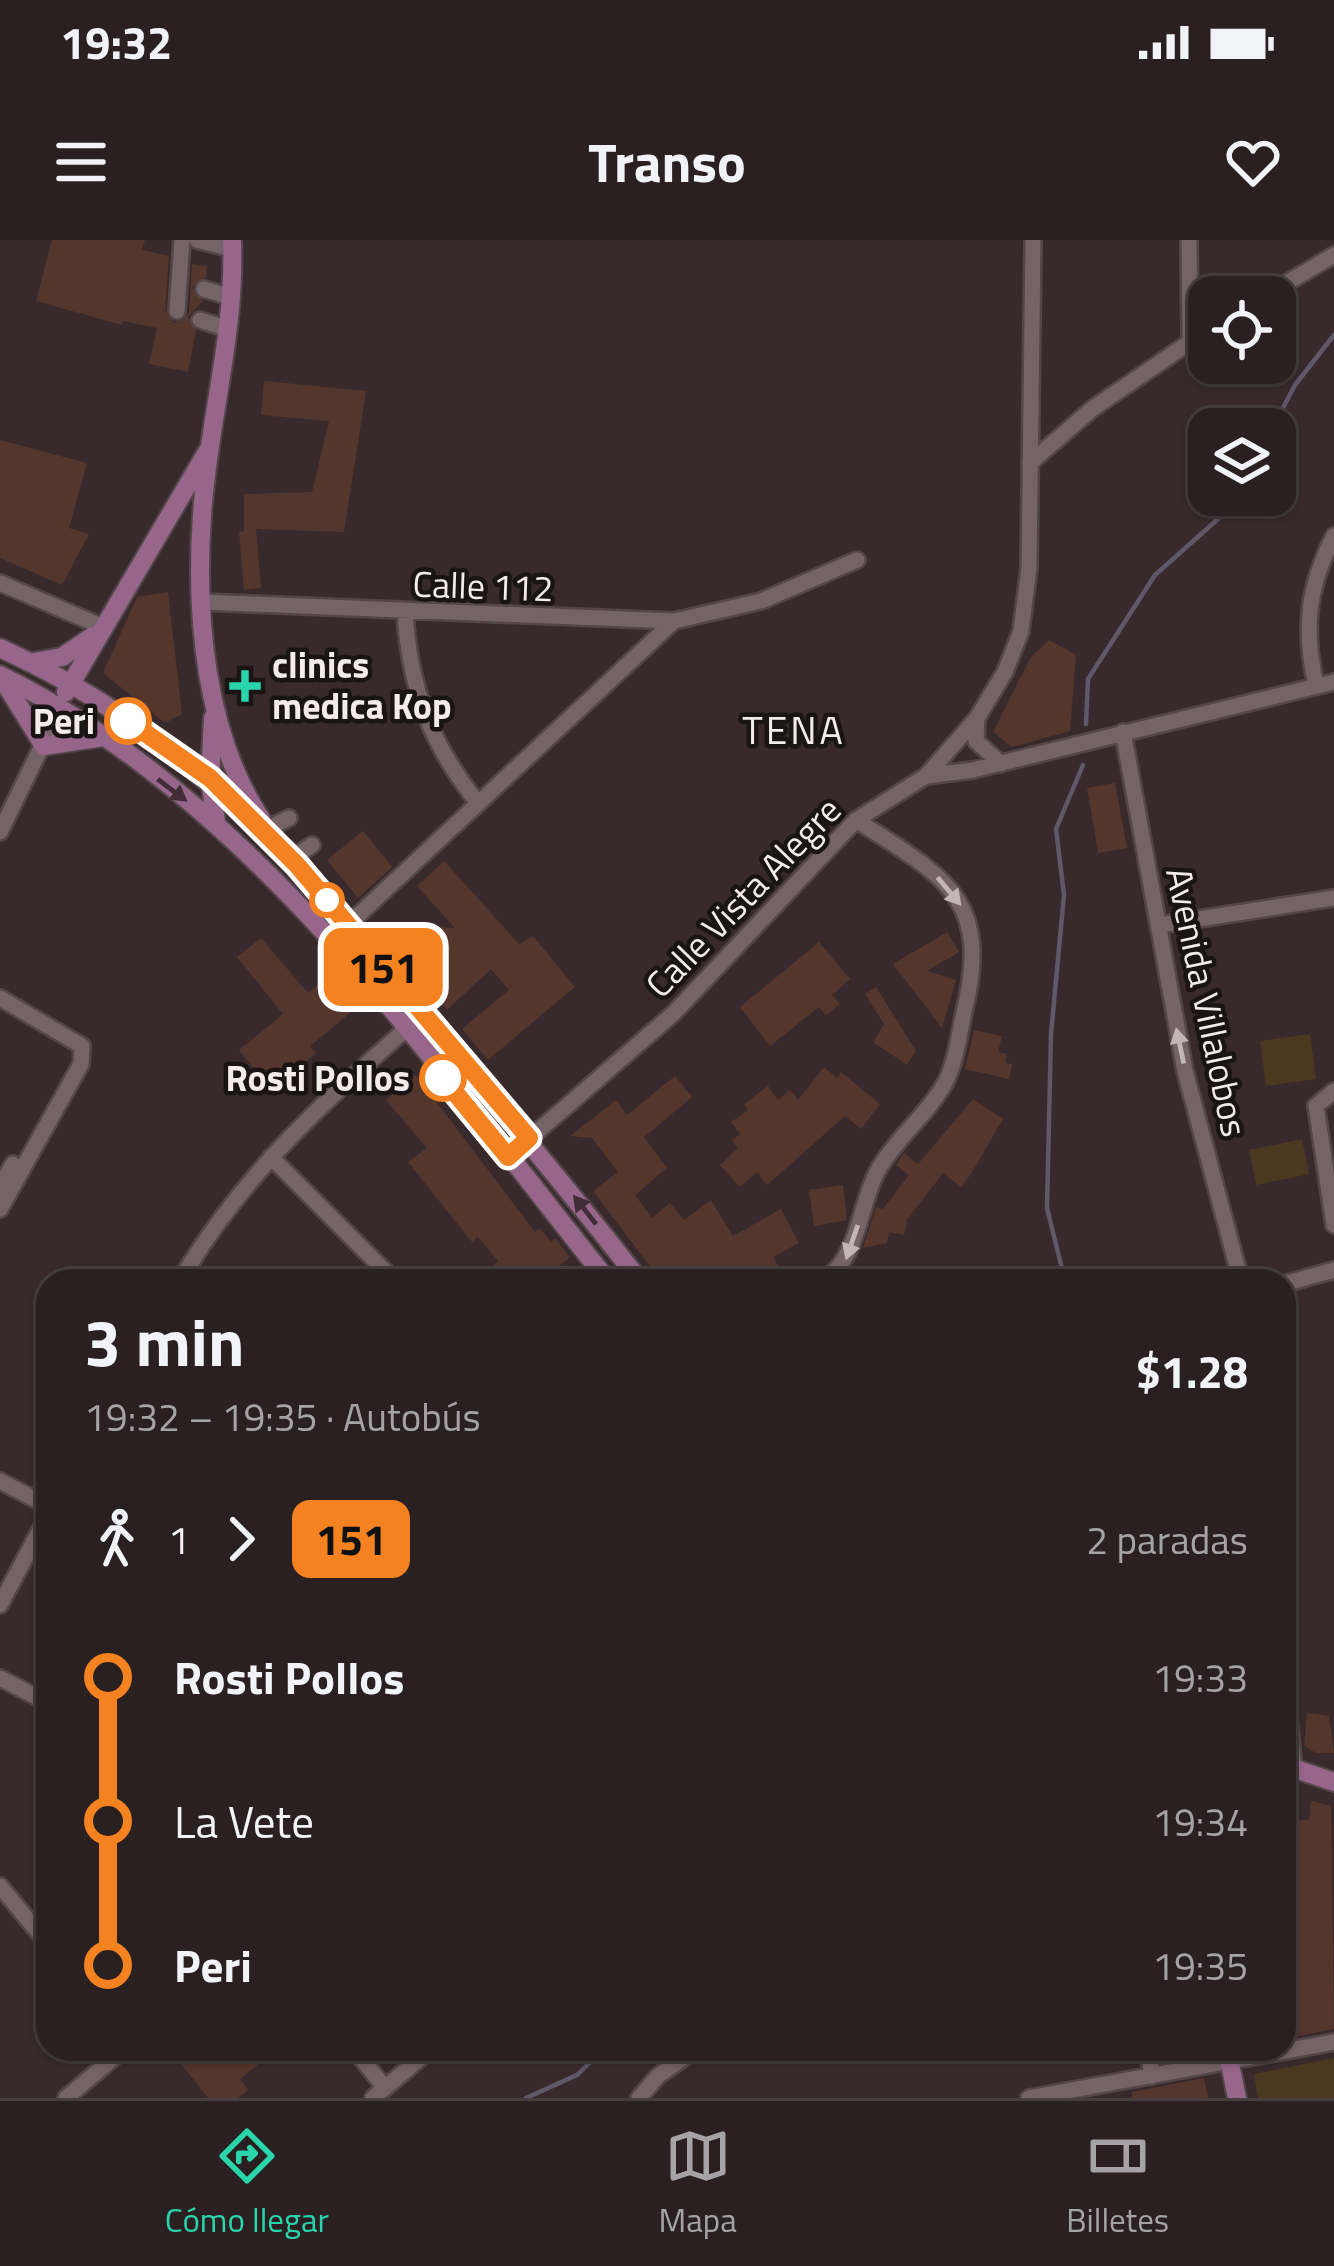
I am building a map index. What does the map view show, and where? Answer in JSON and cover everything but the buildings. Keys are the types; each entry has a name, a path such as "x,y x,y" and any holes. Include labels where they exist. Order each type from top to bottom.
{"main road":[{"path":"216,823 210,778 214,707 202,602 202,512 228,329 232,245"},
{"path":"60,709 100,628 214,437"},
{"path":"33,662 62,657 100,628"},
{"path":"0,647 33,662 210,778 294,862"},
{"path":"0,675 103,737 216,823 330,942 598,1269"},
{"path":"0,675 25,707 44,746 103,737"},
{"path":"214,707 236,774 267,829 529,1138 631,1269"},
{"path":"1296,1768 1334,1782"},
{"path":"1229,2061 1237,2098"}],"street":[{"path":"177,311 182,240"},
{"path":"196,240 232,245"},
{"name":"Calle Vista Alegre","path":"508,1157 690,998 856,820 926,776 977,718 1021,631 1029,568 1033,240"},
{"path":"1189,240 1189,276"},
{"path":"1296,277 1334,255"},
{"path":"204,289 230,296"},
{"path":"200,320 228,329"},
{"path":"1030,463 1092,409 1188,341"},
{"path":"1316,685 1307,647 1310,589 1334,536"},
{"name":"Calle 112","path":"202,602 674,622 761,601 857,560"},
{"path":"0,584 100,628"},
{"path":"405,614 416,697 452,771 478,803"},
{"path":"330,942 674,622"},
{"path":"926,776 1001,764 1334,682"},
{"path":"0,832 60,709"},
{"path":"977,718 976,741 1001,764"},
{"name":"Avenida Villalobos","path":"1124,732 1185,1071 1238,1269"},
{"path":"267,829 289,818"},
{"path":"836,1269 845,1261 889,1151 943,1087 976,952 970,922 944,883 856,820"},
{"path":"294,862 312,845"},
{"path":"1160,925 1334,898"},
{"path":"0,998 82,1046 81,1064 0,1209"},
{"path":"188,1269 231,1200 422,1015"},
{"path":"1334,1091 1316,1106 1334,1225"},
{"path":"271,1157 382,1269"},
{"path":"0,1187 13,1163"},
{"path":"1296,1281 1334,1270"},
{"path":"0,1481 36,1504"},
{"path":"0,1605 36,1534"},
{"path":"0,1678 36,1697"},
{"path":"0,1886 36,1930"},
{"path":"1296,2047 1334,2042"},
{"path":"67,2098 110,2061"},
{"path":"361,2061 379,2093 417,2061"},
{"path":"639,2098 679,2061"},
{"path":"1150,2061 1152,2076"},
{"path":"1029,2098 1206,2061"}],"shaded area":[{"path":"1310,1034 1316,1079 1266,1086 1260,1041"},
{"path":"1302,1139 1309,1174 1256,1185 1249,1150"},
{"path":"1334,2058 1334,2098 1258,2098 1254,2074"}],"waterway":[{"path":"1283,408 1334,335"},
{"path":"1086,724 1088,679 1155,575 1220,516"},
{"path":"1062,1269 1047,1208 1051,1034 1064,895 1056,829 1083,765"},
{"path":"526,2098 577,2075 592,2061"}],"bus line":[{"name":"151","path":"128,721 210,778 297,865 529,1138 508,1157 443,1078"}],"place":[{"name":"clinics medica Kop","path":"245,686"},
{"name":"Peri","path":"128,721"},
{"name":"Rosti Pollos","path":"443,1078"}],"district":[{"name":"TENA","path":"794,730"}]}
